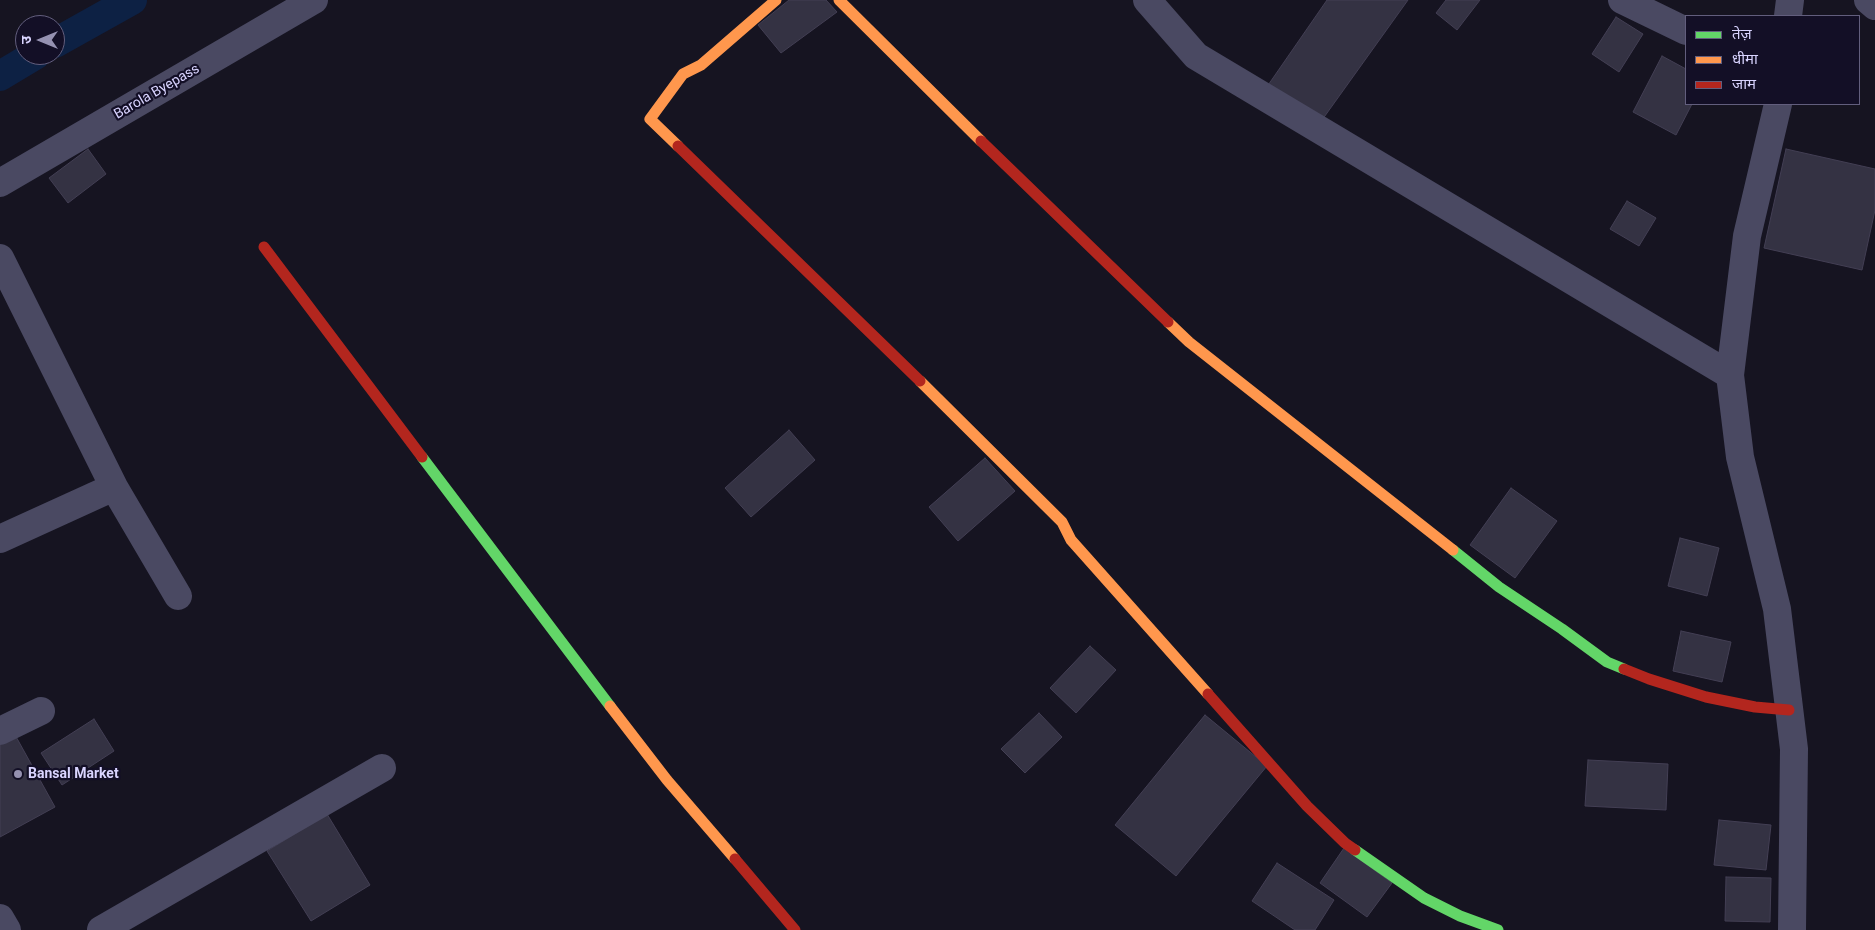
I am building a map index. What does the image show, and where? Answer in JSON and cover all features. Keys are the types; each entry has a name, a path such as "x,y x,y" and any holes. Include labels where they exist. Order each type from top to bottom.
{"street":[{"name":"Barola Byepass","path":"0,184 314,0"},
{"path":"776,0 701,65 683,74 650,119 884,345 1062,522 1071,540 1307,806 1345,843 1424,898 1460,916 1498,930"},
{"path":"839,0 1020,180 1189,342 1499,587 1562,628 1607,662 1649,679 1706,698 1755,707 1789,710"},
{"path":"1147,0 1196,56 1730,375"},
{"path":"1622,0 1685,31"},
{"path":"1788,15 1790,0"},
{"path":"1868,0 1875,6"},
{"path":"1778,105 1747,236 1730,375 1740,457 1777,609 1794,749 1792,930"},
{"path":"264,247 551,630 655,764 795,930"},
{"path":"0,258 114,487 178,596"},
{"path":"0,539 114,487"},
{"path":"0,731 42,711"},
{"path":"101,930 382,768"},
{"path":"0,918 6,930"}],"building":[{"path":"789,0 826,0 837,12 781,53 758,25"},
{"path":"1327,0 1408,0 1317,127 1264,91"},
{"path":"1446,0 1480,0 1457,30 1436,13"},
{"path":"1616,17 1643,34 1619,72 1592,54"},
{"path":"1662,56 1685,68 1685,105 1691,105 1676,135 1633,112"},
{"path":"88,149 106,174 68,203 49,178"},
{"path":"1786,149 1875,169 1875,210 1862,270 1764,248"},
{"path":"1627,201 1656,218 1639,246 1610,229"},
{"path":"789,430 815,460 751,517 725,488"},
{"path":"985,458 1015,491 958,541 929,507"},
{"path":"1511,488 1557,521 1515,578 1470,545"},
{"path":"1680,538 1719,548 1707,596 1668,586"},
{"path":"1681,631 1731,642 1722,682 1673,671"},
{"path":"1090,646 1116,670 1076,713 1050,688"},
{"path":"1039,713 1062,737 1025,773 1001,749"},
{"path":"1205,715 1267,766 1176,876 1115,825"},
{"path":"94,719 114,751 62,785 41,753"},
{"name":"Bansal Market","path":"14,733 55,807 0,837 0,740"},
{"path":"1588,760 1668,764 1666,810 1585,806"},
{"path":"327,814 370,885 311,921 267,851"},
{"path":"1719,820 1771,825 1766,870 1714,865"},
{"path":"1344,848 1392,883 1367,917 1320,883"},
{"path":"1277,863 1334,900 1315,930 1295,930 1252,901"},
{"path":"1726,877 1771,878 1770,922 1725,921"}],"waterway":[{"path":"65,37 132,0"},
{"path":"0,76 18,65"}],"traffic: fast":[{"path":"422,457 610,706"},
{"path":"1453,550 1499,587 1607,662 1624,669"},
{"path":"1355,850 1424,898 1460,916 1498,930"}],"traffic: slow":[{"path":"678,146 650,119 683,74 701,65 776,0"},
{"path":"839,0 981,141"},
{"path":"1168,322 1189,342 1453,550"},
{"path":"920,381 1062,522 1071,540 1208,694"},
{"path":"610,706 667,780 735,859"}],"traffic: jam":[{"path":"981,141 1168,322"},
{"path":"678,146 920,381"},
{"path":"264,247 422,457"},
{"path":"1624,669 1706,697 1755,707 1789,710"},
{"path":"1208,694 1307,806 1345,843 1355,850"},
{"path":"735,859 795,930"}],"place":[{"name":"Bansal Market","path":"18,774"}]}
